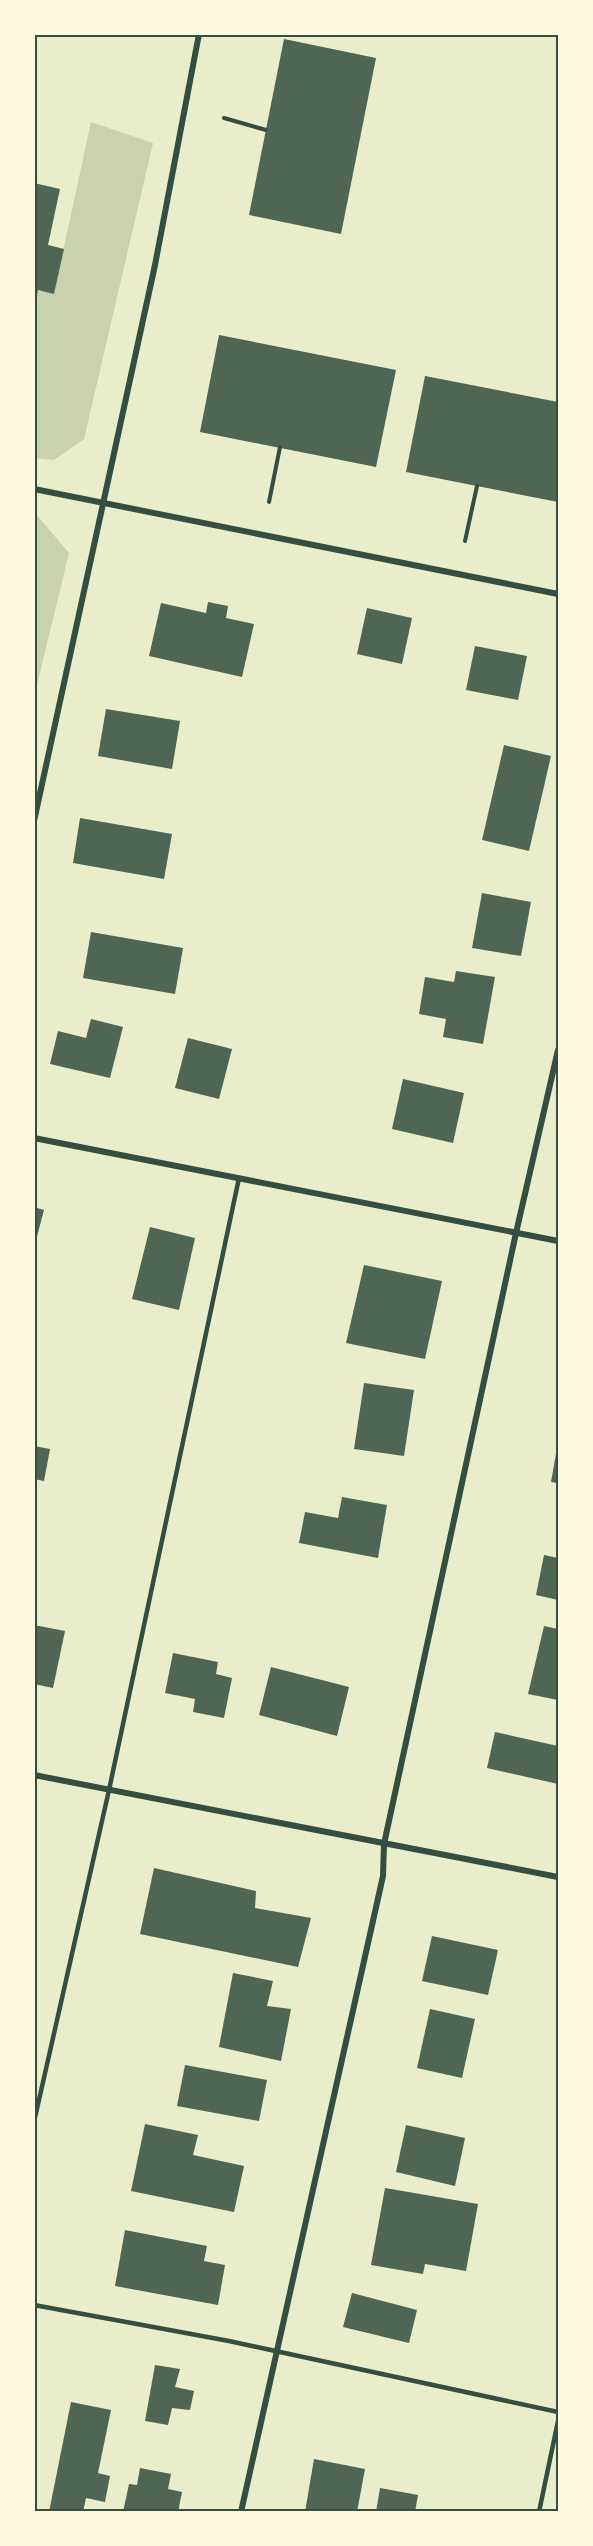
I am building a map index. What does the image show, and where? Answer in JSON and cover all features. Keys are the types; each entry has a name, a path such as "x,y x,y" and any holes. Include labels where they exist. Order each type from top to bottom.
{"street":[{"path":"34,821 155,265 199,34"},
{"path":"34,489 558,594"},
{"path":"241,2511 383,1876 384,1844 516,1233 558,1050"},
{"path":"34,1138 558,1241"},
{"path":"34,1775 558,1877"}],"lane":[{"path":"34,2122 109,1790 239,1178"},
{"path":"34,2305 277,2352 558,2412"},
{"path":"539,2511 558,2421"}],"path":[{"path":"224,118 266,130"},
{"path":"269,502 280,447"},
{"path":"465,541 477,486"}],"green space":[{"path":"91,122 153,143 84,439 54,460 35,458 35,308 38,290 54,293"},
{"path":"35,513 69,553 35,693"}],"building":[{"path":"284,39 376,58 341,234 249,215"},
{"path":"34,183 60,189 48,245 64,249 54,294 38,290 36,302"},
{"path":"219,335 396,370 376,467 200,432"},
{"path":"425,376 558,402 558,502 406,472"},
{"path":"208,602 228,606 226,618 254,624 242,677 149,656 161,603 206,613"},
{"path":"367,608 412,618 402,664 357,654"},
{"path":"475,646 527,656 518,700 466,690"},
{"path":"106,709 180,721 172,769 98,756"},
{"path":"504,745 551,756 529,851 482,840"},
{"path":"80,818 172,834 164,879 73,863"},
{"path":"482,893 531,902 521,956 472,948"},
{"path":"91,932 183,948 175,994 83,978"},
{"path":"456,971 495,977 483,1044 443,1037 446,1019 419,1014 425,977 454,982"},
{"path":"91,1019 123,1027 110,1078 50,1064 58,1031 86,1038"},
{"path":"188,1038 232,1049 219,1099 175,1088"},
{"path":"403,1079 464,1093 453,1143 392,1129"},
{"path":"34,1207 44,1210 35,1244 34,1244"},
{"path":"150,1227 195,1238 179,1310 132,1299"},
{"path":"364,1265 442,1281 425,1359 346,1343"},
{"path":"364,1383 414,1390 404,1456 354,1449"},
{"path":"34,1446 50,1449 44,1481 34,1479"},
{"path":"558,1448 558,1483 551,1482"},
{"path":"342,1497 387,1505 378,1558 299,1543 305,1512 338,1518"},
{"path":"544,1555 558,1558 558,1600 536,1595"},
{"path":"34,1625 65,1631 53,1688 34,1684"},
{"path":"544,1626 558,1629 558,1700 528,1694"},
{"path":"173,1653 218,1662 216,1674 232,1678 224,1718 193,1712 195,1699 165,1693"},
{"path":"271,1667 349,1687 337,1736 259,1715"},
{"path":"495,1732 558,1746 558,1784 487,1768"},
{"path":"154,1868 256,1891 255,1908 311,1918 298,1967 140,1934"},
{"path":"432,1936 498,1950 488,1995 422,1981"},
{"path":"233,1973 273,1981 267,2006 291,2009 281,2061 219,2047"},
{"path":"430,2009 475,2019 462,2078 417,2068"},
{"path":"185,2065 267,2080 259,2121 177,2106"},
{"path":"145,2124 198,2135 193,2155 244,2166 234,2212 131,2191"},
{"path":"406,2125 465,2138 455,2186 396,2172"},
{"path":"385,2188 478,2204 466,2271 425,2264 423,2274 371,2265"},
{"path":"125,2230 207,2246 204,2261 225,2265 218,2305 115,2286"},
{"path":"352,2293 417,2310 409,2343 343,2327"},
{"path":"155,2365 180,2369 175,2387 194,2391 190,2410 172,2408 168,2425 145,2421"},
{"path":"71,2402 111,2410 98,2473 110,2476 105,2502 86,2498 83,2512 49,2512"},
{"path":"314,2459 365,2469 357,2512 305,2512"},
{"path":"140,2468 171,2474 168,2489 182,2492 178,2512 123,2512 129,2484 137,2485"},
{"path":"380,2488 418,2495 415,2512 376,2512"}]}
